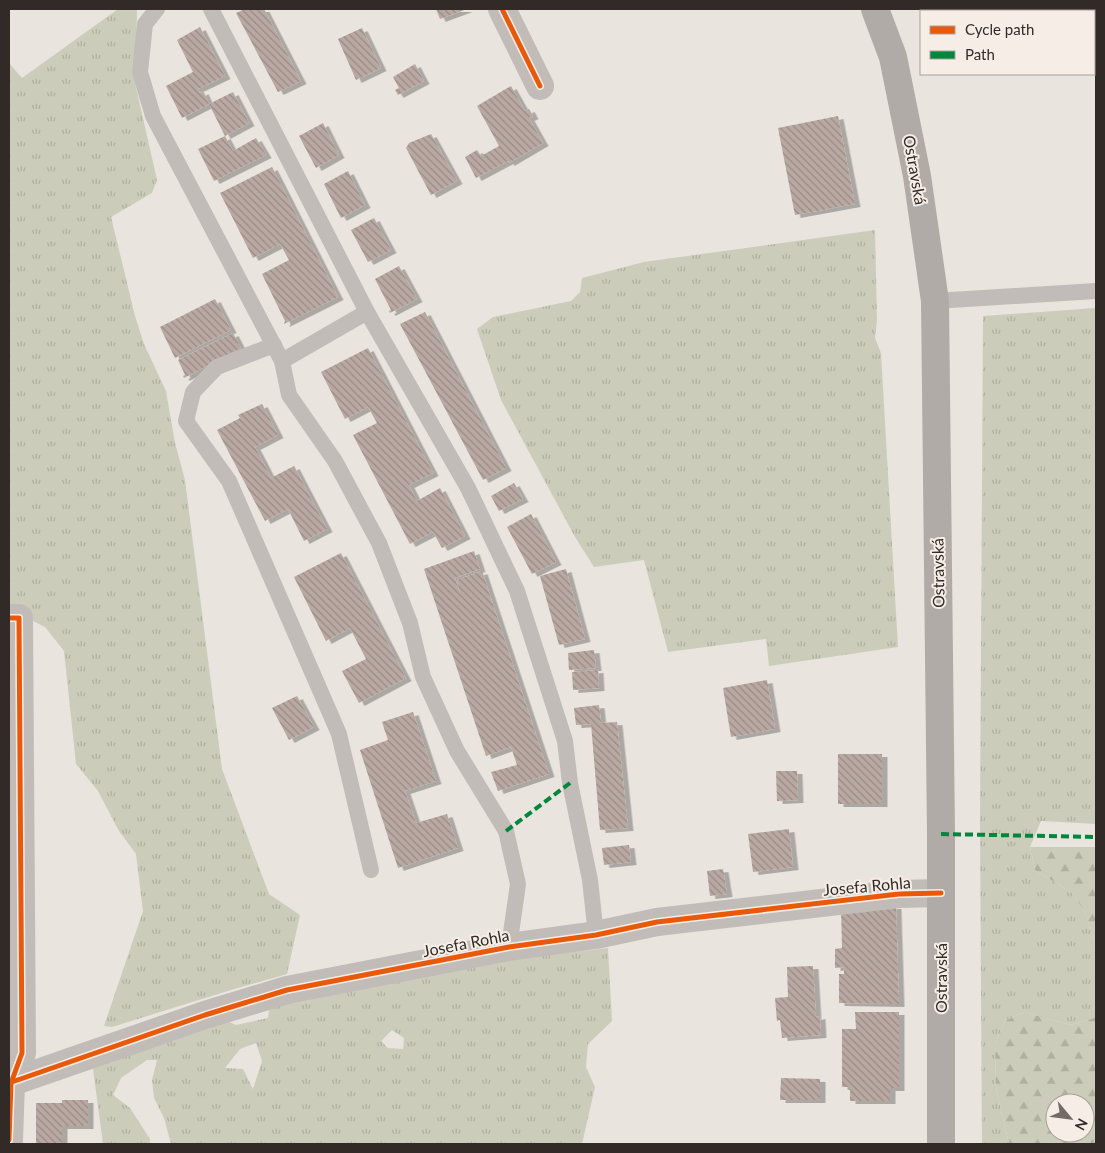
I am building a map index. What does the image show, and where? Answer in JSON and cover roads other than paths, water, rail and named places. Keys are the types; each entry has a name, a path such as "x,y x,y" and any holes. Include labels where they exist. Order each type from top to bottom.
{"main road":[{"name":"Ostravská","path":"875,9 895,66 917,176 935,301 941,893 941,1144"}],"street":[{"path":"502,9 540,86"},
{"path":"9,1140 10,1083 22,1053 14,618"},
{"name":"Josefa Rohla","path":"10,1083 205,1014 287,990 509,947 596,935 657,922 899,894 941,893"}],"lane":[{"path":"157,9 144,24 140,72 153,116 282,361 289,395 335,461 379,543 410,623 423,677 457,751 506,831 518,884 509,947"},
{"path":"212,9 366,312 468,488 517,591 565,740 570,783 590,880 596,935"},
{"path":"935,301 1096,291"},
{"path":"282,361 366,312"},
{"path":"274,345 217,367 193,392 186,421 228,481 339,734 371,870"}]}
